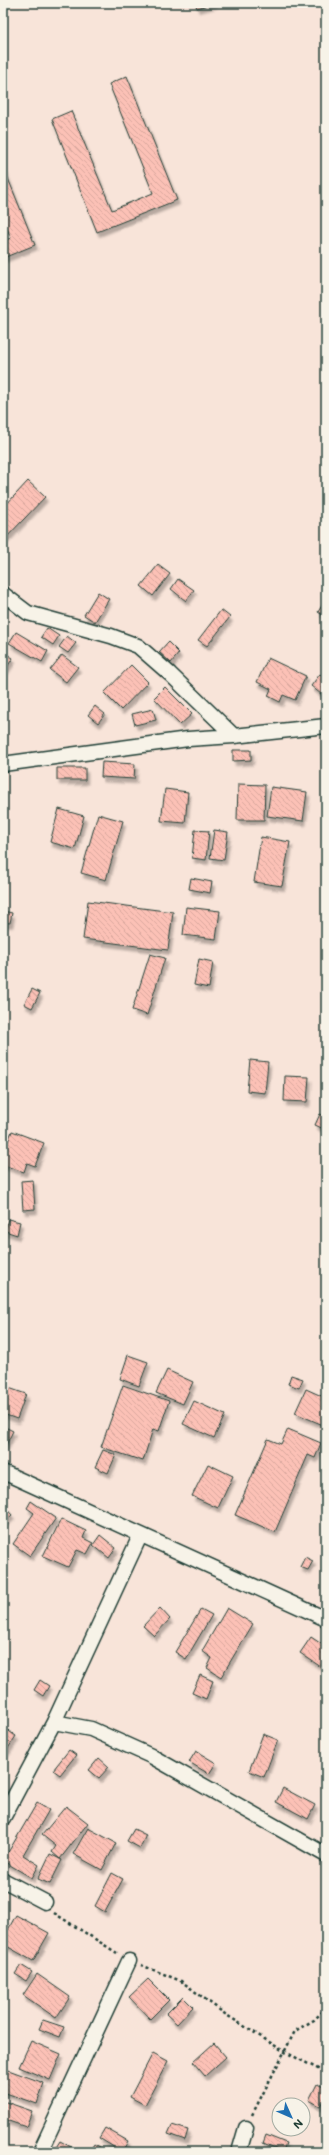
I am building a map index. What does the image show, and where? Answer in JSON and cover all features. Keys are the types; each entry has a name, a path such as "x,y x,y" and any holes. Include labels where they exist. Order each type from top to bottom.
{"street":[{"path":"3,594 28,613 111,636 138,646 170,674 234,736"},
{"path":"3,764 188,739 234,736 326,726"},
{"path":"3,1472 53,1493 140,1536 326,1620"},
{"path":"3,1818 54,1722 140,1536"},
{"path":"54,1722 91,1728 151,1756 326,1855"},
{"path":"3,1880 45,1902"},
{"path":"40,2152 129,1960"},
{"path":"238,2152 246,2128"}],"path":[{"path":"45,1902 50,1911 129,1960 181,1980 225,2014 284,2052 326,2072"},
{"path":"246,2128 295,2031 314,2020 326,2008"}],"building":[{"path":"195,3 215,3 197,8"},
{"path":"127,76 177,200 97,232 52,119 71,111 112,210 153,193 109,84"},
{"path":"3,166 35,245 3,258 3,241 11,238 3,219"},
{"path":"28,481 45,497 3,541 3,508"},
{"path":"158,565 170,574 153,596 141,586"},
{"path":"178,579 194,590 186,601 171,589"},
{"path":"98,592 109,599 95,622 84,615"},
{"path":"326,599 326,617 318,612"},
{"path":"221,610 230,617 207,646 198,640"},
{"path":"47,628 59,636 53,645 41,637"},
{"path":"16,632 48,651 42,662 9,643"},
{"path":"67,636 76,643 68,653 59,647"},
{"path":"168,642 179,653 171,663 159,652"},
{"path":"3,652 13,658 3,673"},
{"path":"62,655 78,667 66,682 50,670"},
{"path":"268,658 306,676 295,700 283,695 280,702 268,696 271,689 257,682"},
{"path":"131,665 148,682 121,710 104,693"},
{"path":"320,674 326,679 326,698 311,686"},
{"path":"165,687 192,714 180,725 154,698"},
{"path":"95,706 105,714 98,723 88,715"},
{"path":"153,709 156,720 135,725 132,714"},
{"path":"233,750 251,750 251,760 233,761"},
{"path":"102,762 135,764 134,779 101,777"},
{"path":"57,768 85,768 85,780 57,780"},
{"path":"238,784 265,785 264,820 237,820"},
{"path":"271,787 307,792 303,821 267,816"},
{"path":"165,789 188,792 185,823 161,821"},
{"path":"59,809 84,816 75,849 50,842"},
{"path":"98,814 123,821 106,880 81,873"},
{"path":"195,830 209,831 206,860 192,858"},
{"path":"214,830 228,832 224,860 210,858"},
{"path":"261,837 290,842 282,886 254,882"},
{"path":"191,878 212,882 210,893 189,889"},
{"path":"88,901 173,912 168,950 83,939"},
{"path":"186,907 220,911 216,939 183,935"},
{"path":"3,911 12,913 10,923 3,922"},
{"path":"150,954 165,958 147,1015 132,1010"},
{"path":"199,959 213,962 209,988 194,985"},
{"path":"32,989 40,993 32,1008 24,1004"},
{"path":"250,1060 268,1062 265,1093 247,1091"},
{"path":"285,1076 309,1077 307,1102 284,1101"},
{"path":"320,1114 326,1117 326,1130 315,1125"},
{"path":"12,1131 44,1143 35,1166 27,1163 24,1172 3,1165 3,1154"},
{"path":"33,1180 35,1209 23,1210 21,1181"},
{"path":"8,1219 20,1222 17,1235 5,1231"},
{"path":"128,1355 148,1362 139,1386 120,1379"},
{"path":"167,1370 193,1382 183,1404 156,1393"},
{"path":"291,1375 303,1379 299,1388 288,1384"},
{"path":"123,1385 169,1401 159,1431 153,1429 143,1461 101,1447"},
{"path":"3,1386 26,1394 17,1419 3,1414"},
{"path":"306,1389 326,1398 326,1418 323,1425 295,1413"},
{"path":"194,1401 225,1415 214,1438 183,1424"},
{"path":"3,1426 13,1431 5,1447 3,1445"},
{"path":"288,1429 321,1443 315,1458 308,1455 275,1532 235,1515 268,1439 281,1444"},
{"path":"103,1450 116,1455 108,1473 95,1467"},
{"path":"208,1464 233,1476 218,1508 192,1496"},
{"path":"31,1501 56,1518 30,1556 13,1544 34,1513 27,1508"},
{"path":"3,1505 12,1515 3,1523"},
{"path":"61,1519 86,1531 83,1538 93,1543 87,1554 77,1550 68,1567 43,1556"},
{"path":"100,1535 116,1548 109,1558 93,1545"},
{"path":"305,1557 313,1561 308,1570 300,1567"},
{"path":"160,1608 170,1619 154,1636 143,1626"},
{"path":"227,1608 253,1624 221,1677 207,1668 212,1658 202,1651"},
{"path":"201,1609 212,1615 186,1659 175,1652"},
{"path":"311,1637 326,1647 326,1659 321,1667 300,1653"},
{"path":"200,1675 213,1681 206,1699 192,1693"},
{"path":"40,1680 49,1686 43,1696 34,1690"},
{"path":"3,1727 16,1736 3,1756"},
{"path":"263,1734 278,1740 264,1777 249,1771"},
{"path":"69,1750 76,1755 60,1775 53,1770"},
{"path":"196,1751 216,1763 209,1774 189,1762"},
{"path":"99,1758 109,1767 99,1778 89,1770"},
{"path":"283,1788 315,1805 308,1819 276,1802"},
{"path":"37,1803 49,1810 23,1855 39,1865 32,1878 3,1861"},
{"path":"66,1806 88,1823 60,1859 52,1852 56,1846 42,1835"},
{"path":"88,1828 116,1843 102,1870 73,1854"},
{"path":"134,1829 146,1835 140,1848 127,1841"},
{"path":"50,1854 62,1860 50,1884 38,1879"},
{"path":"112,1873 123,1879 105,1912 95,1906"},
{"path":"16,1915 49,1933 33,1961 3,1944 3,1939"},
{"path":"21,1965 32,1972 26,1981 15,1974"},
{"path":"37,1974 70,1997 56,2018 23,1995"},
{"path":"148,1979 169,2000 150,2019 129,1997"},
{"path":"183,1997 193,2007 177,2024 166,2014"},
{"path":"43,2020 64,2027 60,2037 39,2029"},
{"path":"31,2041 61,2054 50,2080 19,2067"},
{"path":"214,2043 226,2057 205,2076 193,2062"},
{"path":"153,2053 168,2061 145,2105 130,2097"},
{"path":"3,2068 44,2083 37,2104 3,2092"},
{"path":"317,2084 326,2088 326,2095 320,2106 311,2101 310,2097"},
{"path":"3,2101 32,2111 26,2127 3,2119"},
{"path":"172,2125 188,2130 185,2140 168,2134"},
{"path":"105,2128 128,2141 122,2152 99,2138"},
{"path":"266,2135 286,2143 283,2151 263,2143"},
{"path":"60,2141 73,2148 70,2152 53,2152"},
{"path":"94,2144 107,2152 89,2152"}]}
